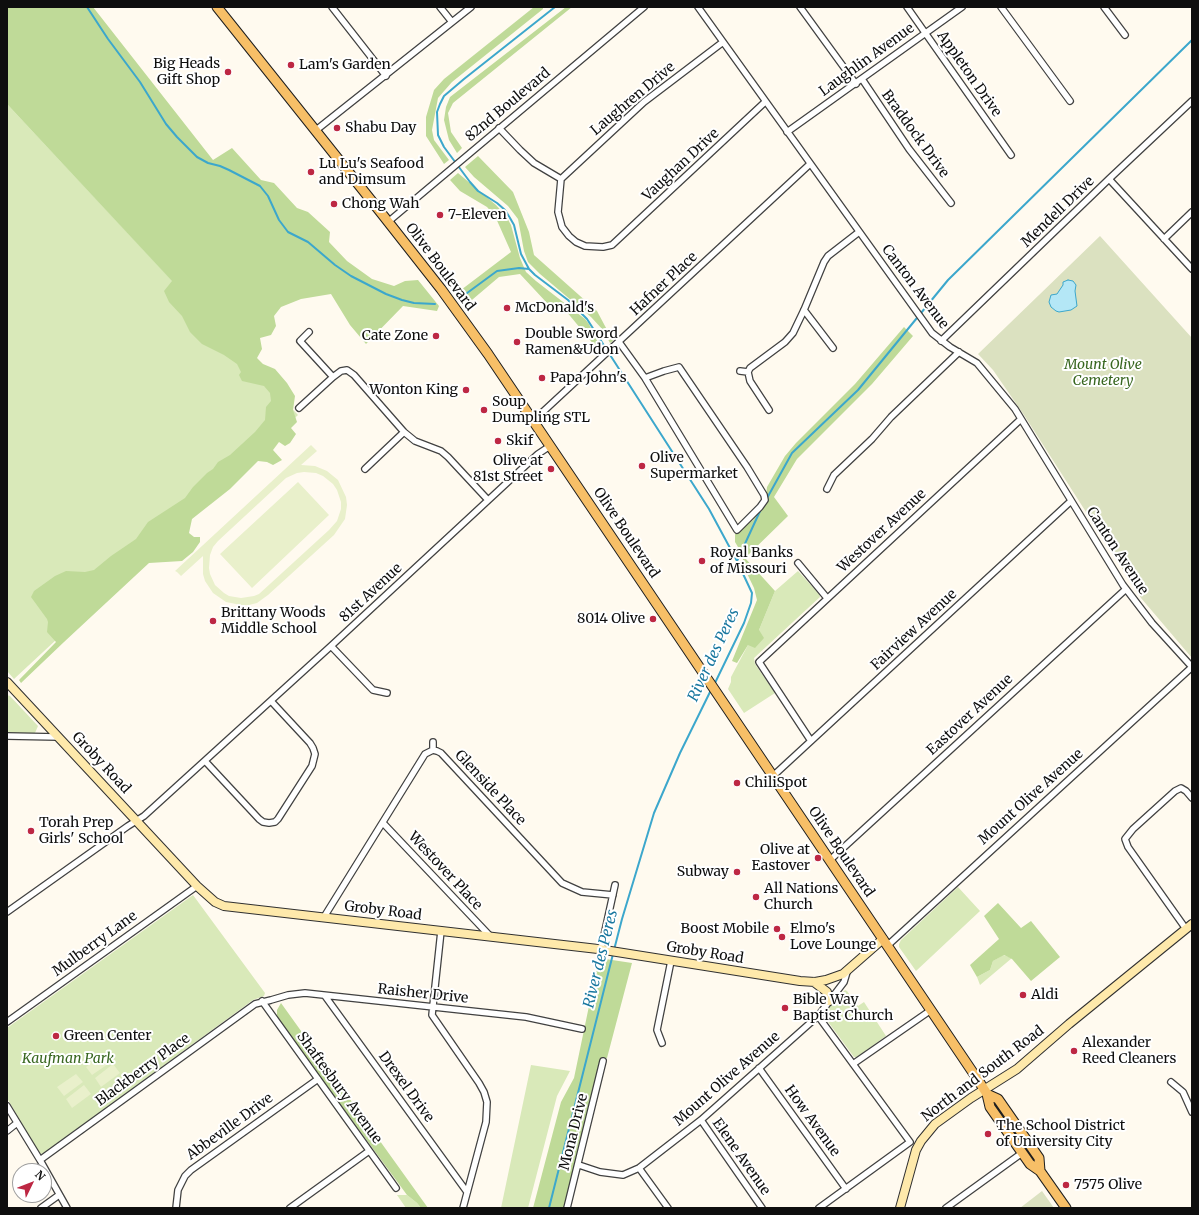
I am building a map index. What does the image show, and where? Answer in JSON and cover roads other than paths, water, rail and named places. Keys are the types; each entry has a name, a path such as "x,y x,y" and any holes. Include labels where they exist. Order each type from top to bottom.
{"main road":[{"name":"Olive Boulevard","path":"217,7 388,222 488,354 986,1092 988,1105 1030,1164 1040,1170 1066,1208"},
{"name":"Olive Boulevard","path":"986,1092 998,1099 1039,1158 1040,1170"}],"street":[{"path":"332,7 386,76"},
{"path":"440,7 452,22"},
{"path":"315,131 471,7"},
{"name":"82nd Boulevard","path":"388,222 644,7"},
{"name":"Canton Avenue","path":"698,7 932,333 941,341 977,363 1015,409 1126,589 1152,623 1192,667"},
{"path":"800,7 856,84"},
{"name":"Appleton Drive","path":"907,7 1011,155"},
{"name":"Laughlin Avenue","path":"787,132 962,7"},
{"path":"1001,7 1070,101"},
{"path":"1104,7 1125,34"},
{"name":"Laughren Drive","path":"561,178 644,102 723,42"},
{"name":"Braddock Drive","path":"862,79 909,149 950,203"},
{"name":"Mendell Drive","path":"941,341 1192,101"},
{"name":"Vaughan Drive","path":"561,178 558,212 562,227 576,242 585,246 603,247 612,245 766,102"},
{"path":"499,128 534,163 561,178"},
{"name":"Hafner Place","path":"533,421 810,164"},
{"path":"1109,179 1192,269"},
{"path":"1164,239 1192,212"},
{"path":"769,410 750,381 748,372 750,368 785,342 793,333 824,262 828,256 859,232"},
{"path":"804,310 833,348"},
{"path":"309,332 300,341 333,377"},
{"path":"617,344 645,378 737,530 760,508 765,500 764,495 747,467 679,368 664,371 645,378"},
{"path":"827,489 834,475 872,439 891,417 959,352"},
{"path":"299,408 333,377 341,371 347,370 354,375 404,432 415,441 441,451 488,500"},
{"path":"740,370 748,372"},
{"name":"Westover Avenue","path":"811,741 759,662 1021,419"},
{"path":"365,469 404,432"},
{"name":"81st Avenue","path":"7,912 144,816 331,646 538,454 550,446"},
{"name":"Fairview Avenue","path":"773,776 1071,501"},
{"path":"798,563 827,598"},
{"name":"Eastover Avenue","path":"830,860 1126,589"},
{"path":"331,646 373,690 387,693"},
{"name":"Mount Olive Avenue","path":"579,1165 600,1172 623,1176 640,1168 701,1120 818,1016 844,982 847,971 885,942 1192,667"},
{"name":"Groby Road","path":"7,683 198,886 215,902 224,906 604,950 814,982 838,977 847,971"},
{"path":"205,761 259,819 263,822 275,822 312,766 314,748 271,701"},
{"path":"7,736 58,736"},
{"path":"433,742 433,750"},
{"name":"Glenside Place","path":"324,917 425,754 433,750 441,753 562,883 582,892 613,895"},
{"path":"1189,927 1128,847 1125,839 1133,829 1175,791 1181,788 1192,798"},
{"name":"Westover Place","path":"383,823 490,936"},
{"path":"604,950 615,885"},
{"name":"Mulberry Lane","path":"7,1022 198,886"},
{"name":"North and South Road","path":"900,1208 912,1161 921,1141 935,1124 986,1092 1016,1069 1189,927"},
{"path":"441,931 432,1015 479,1083 487,1102 486,1122 463,1208"},
{"path":"662,1043 657,1030 671,961"},
{"path":"814,982 827,992 829,1002"},
{"name":"Raisher Drive","path":"262,1001 296,993 432,1008 526,1016 582,1029"},
{"name":"Drexel Drive","path":"326,996 468,1192"},
{"name":"Shaftesbury Avenue","path":"262,1001 396,1188"},
{"name":"Blackberry Place","path":"40,1160 255,1004 262,1001"},
{"path":"853,1064 931,1010"},
{"path":"818,1016 910,1142 819,1208"},
{"name":"Mona Drive","path":"567,1208 579,1165 603,1061"},
{"name":"How Avenue","path":"759,1068 846,1189"},
{"name":"Abbeville Drive","path":"176,1208 176,1196 178,1190 185,1176 191,1170 318,1079"},
{"path":"1171,1082 1183,1092 1192,1112"},
{"path":"7,1106 67,1208"},
{"name":"Elene Avenue","path":"701,1120 762,1208"},
{"path":"7,1131 17,1123"},
{"path":"290,1208 369,1151"},
{"path":"946,1208 1022,1153"},
{"path":"640,1168 668,1208"},
{"path":"41,1208 59,1195"}],"water":[{"path":"1068,280 1073,281 1076,285 1075,291 1077,306 1071,310 1056,311 1051,307 1049,302 1051,295 1057,294 1063,285 1063,282"}],"waterway":[{"path":"87,7 108,39 140,82 166,124 197,157 208,163 229,170 260,186 268,196 279,220 288,232 308,242 335,265 351,276 386,294 402,300 414,303 435,304"},
{"name":"River des Peres","path":"555,7 444,96 437,112 438,135 444,147 478,191 505,210 514,225 521,254 529,269 568,300 587,319 709,509 737,561 752,593 751,603 744,623 714,685"},
{"path":"766,500 792,453 858,390 948,280 1192,40"},
{"path":"463,296 497,271 519,268 529,269"},
{"path":"737,561 761,509"},
{"name":"River des Peres","path":"614,950 654,813 680,753 711,690"},
{"name":"River des Peres","path":"549,1208 613,954"}],"place":[{"name":"Lam's Garden","path":"291,65"},
{"name":"Big Heads Gift Shop","path":"228,72"},
{"name":"Shabu Day","path":"337,128"},
{"name":"Lu Lu's Seafood and Dimsum","path":"311,172"},
{"name":"Chong Wah","path":"334,204"},
{"name":"7-Eleven","path":"440,215"},
{"name":"McDonald's","path":"507,308"},
{"name":"Cate Zone","path":"436,336"},
{"name":"Double Sword Ramen&Udon","path":"517,342"},
{"name":"Papa John's","path":"542,378"},
{"name":"Wonton King","path":"466,390"},
{"name":"Soup Dumpling STL","path":"484,410"},
{"name":"Skif","path":"498,441"},
{"name":"Olive Supermarket","path":"642,466"},
{"name":"Olive at 81st Street","path":"551,469"},
{"name":"Royal Banks of Missouri","path":"702,561"},
{"name":"8014 Olive","path":"653,619"},
{"name":"Brittany Woods Middle School","path":"213,621"},
{"name":"ChiliSpot","path":"737,783"},
{"name":"Torah Prep Girls' School","path":"31,831"},
{"name":"Olive at Eastover","path":"818,858"},
{"name":"Subway","path":"737,872"},
{"name":"All Nations Church","path":"756,897"},
{"name":"Boost Mobile","path":"777,929"},
{"name":"Elmo's Love Lounge","path":"782,937"},
{"name":"Aldi","path":"1023,995"},
{"name":"Bible Way Baptist Church","path":"785,1008"},
{"name":"Green Center","path":"56,1036"},
{"name":"Alexander Reed Cleaners","path":"1074,1051"},
{"name":"The School District of University City","path":"988,1134"},
{"name":"7575 Olive","path":"1066,1185"}],"park label":[{"name":"Mount Olive Cemetery","path":"1103,374"},
{"name":"Kaufman Park","path":"68,1059"}]}
